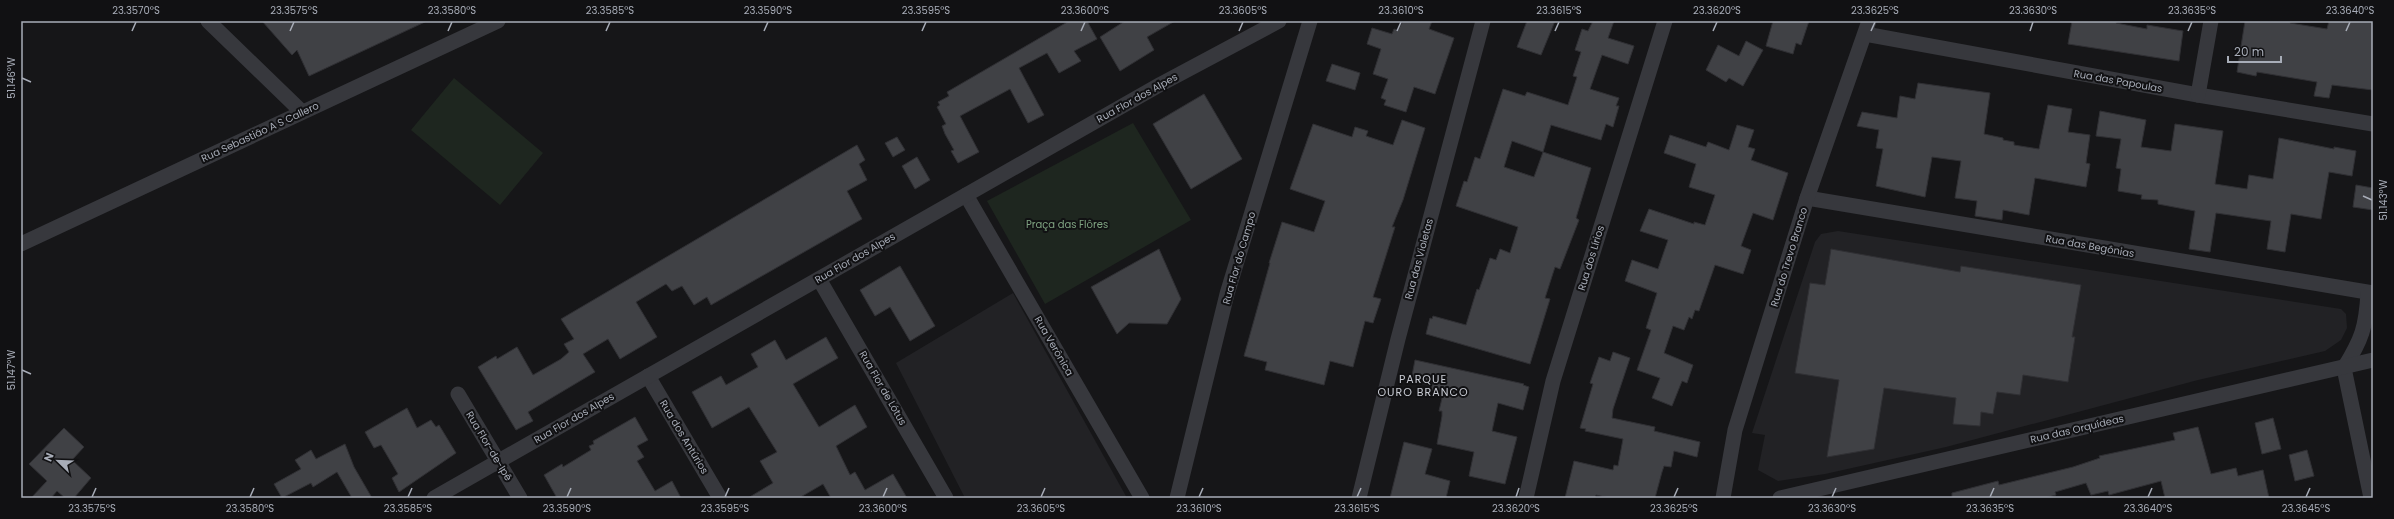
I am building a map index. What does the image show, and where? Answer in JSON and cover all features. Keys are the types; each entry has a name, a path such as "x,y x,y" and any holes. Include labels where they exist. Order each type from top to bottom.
{"street":[{"path":"208,21 302,112"},
{"name":"Rua Sebastião A S Callero","path":"21,244 498,21"},
{"name":"Rua Flor dos Alpes","path":"434,498 1162,84 1279,21"},
{"name":"Rua Flor do Campo","path":"1177,498 1227,294 1310,21"},
{"name":"Rua das Violetas","path":"1358,498 1398,339 1483,21"},
{"name":"Rua dos Lírios","path":"1526,498 1553,381 1665,21"},
{"path":"2198,95 2211,21"},
{"name":"Rua das Papoulas","path":"1867,27 2198,95 2373,124"},
{"name":"Rua do Trevo Branco","path":"1723,498 1736,430 1807,198 1867,27"},
{"name":"Rua Verônica","path":"966,195 1142,498"},
{"name":"Rua das Begônias","path":"1807,198 2371,293"},
{"name":"Rua Flor de Lótus","path":"819,279 946,498"},
{"path":"2371,293 2360,342 2344,368 2372,498"},
{"name":"Rua das Orquídeas","path":"1780,498 2344,368 2373,360"},
{"name":"Rua dos Antúrios","path":"648,376 720,498"},
{"name":"Rua Flor-de-Ipê","path":"458,394 520,498"}],"shaded area":[{"path":"1838,231 2341,309 2346,314 2347,328 2341,340 2325,351 2198,380 1946,447 1825,474 1778,481 1758,470 1765,435 1752,433 1815,242 1821,234"},
{"path":"1013,293 1127,498 965,498 896,363"}],"green space":[{"path":"454,78 543,153 500,205 411,130"},
{"name":"Praça das Flôres","path":"1133,123 1191,220 1045,304 987,201"}],"building":[{"path":"262,21 427,21 309,76 297,50 292,55"},
{"path":"1069,21 1087,21 1097,39 1074,51 1081,61 1059,73 1047,53 1019,68 1044,115 1028,123 1010,89 960,116 979,152 958,163 951,151 954,150 942,126 946,124 937,107 940,105 938,102 949,96 947,92"},
{"path":"1125,21 1175,21 1147,37 1154,50 1120,71 1100,37"},
{"path":"1403,21 1432,21 1429,29 1454,38 1435,94 1414,87 1406,112 1384,105 1386,100 1381,98 1388,79 1373,74 1381,49 1367,44 1372,28 1392,34 1394,29 1398,30"},
{"path":"1527,21 1555,21 1541,55 1517,47"},
{"path":"1593,21 1614,21 1608,38 1634,46 1628,64 1602,55 1590,89 1619,98 1616,106 1619,106 1613,127 1606,124 1601,140 1551,125 1543,152 1591,168 1576,218 1579,220 1560,269 1555,267 1545,298 1550,299 1530,364 1426,334 1430,318 1432,319 1433,316 1466,325 1477,289 1479,290 1490,258 1496,260 1500,249 1510,253 1518,227 1456,206 1464,181 1467,182 1475,157 1480,159 1503,89 1525,96 1527,92 1568,105 1577,77 1573,76 1581,52 1575,50 1582,29 1588,31","holes":["1512,141 1543,152 1534,177 1504,167"]},
{"path":"1773,21 1809,21 1801,45 1796,43 1793,54 1766,46"},
{"path":"2072,21 2116,21 2116,23 2147,29 2147,25 2183,31 2179,61 2068,44"},
{"path":"2245,21 2290,21 2290,23 2327,29 2329,21 2373,21 2373,90 2332,85 2329,98 2314,96 2317,82 2257,72 2256,76 2237,72"},
{"path":"1746,41 1763,50 1743,86 1729,78 1726,82 1706,70 1718,45 1739,56"},
{"path":"1332,64 1360,73 1355,90 1326,81"},
{"path":"1918,83 1990,93 1984,134 2014,142 2014,145 2039,149 2048,105 2072,109 2068,132 2090,135 2086,163 2090,164 2086,187 2035,178 2029,215 2003,210 2002,220 1975,216 1977,201 1955,198 1961,161 1932,157 1925,197 1876,186 1883,149 1876,148 1879,130 1857,126 1862,112 1897,118 1900,96 1915,99"},
{"path":"1204,94 1242,159 1191,189 1153,124"},
{"path":"2100,111 2146,120 2141,147 2171,151 2175,124 2223,131 2215,184 2247,189 2249,175 2273,179 2279,138 2334,149 2334,147 2356,151 2352,176 2329,172 2321,219 2291,214 2285,252 2267,249 2271,221 2216,213 2210,252 2189,249 2195,211 2158,204 2158,200 2141,199 2142,195 2118,191 2121,169 2116,168 2121,139 2096,136"},
{"path":"1402,120 1425,128 1403,200 1392,227 1395,227 1373,297 1381,299 1373,323 1365,321 1353,367 1330,361 1324,385 1265,370 1267,362 1244,356 1269,263 1282,222 1314,232 1325,201 1290,189 1313,124 1352,137 1355,127 1368,131 1366,136 1393,145"},
{"path":"1737,125 1754,130 1748,147 1755,149 1751,160 1788,173 1773,220 1753,213 1741,246 1751,250 1743,274 1715,265 1699,311 1695,310 1692,319 1689,317 1684,330 1673,326 1664,353 1693,365 1687,383 1682,381 1672,406 1652,398 1660,378 1637,370 1651,330 1646,328 1657,293 1625,281 1632,260 1658,269 1668,240 1640,231 1649,209 1694,224 1694,222 1705,225 1715,195 1689,187 1696,164 1664,153 1670,135 1706,147 1708,142 1729,150"},
{"path":"897,137 905,150 893,157 885,143"},
{"path":"857,145 865,160 859,164 867,180 847,191 862,219 711,305 707,297 694,305 682,286 672,291 666,284 636,302 657,337 620,359 608,339 583,354 595,372 528,412 533,421 516,430 478,367 496,356 497,359 517,347 533,375 561,359 569,352 564,344 574,339 561,319"},
{"path":"917,157 930,180 915,189 902,166"},
{"path":"2356,185 2373,188 2373,210 2353,207"},
{"path":"1159,249 1181,299 1167,324 1129,323 1117,334 1091,287"},
{"path":"1831,249 1960,272 1961,266 2081,285 2072,337 2075,337 2068,382 2023,375 2020,395 1997,392 1993,414 1981,412 1980,426 1953,424 1956,398 1884,388 1874,449 1827,457 1839,380 1795,373 1810,283 1825,285"},
{"path":"900,266 935,326 910,341 890,307 875,316 860,290"},
{"path":"826,337 838,358 793,384 819,427 855,405 867,427 836,446 850,475 855,472 865,490 893,474 907,498 831,498 823,484 799,498 748,498 773,483 760,461 777,452 749,407 712,428 692,392 721,376 726,385 758,367 751,354 775,340 786,360"},
{"path":"1613,352 1630,358 1613,409 1612,418 1655,427 1654,431 1700,442 1697,457 1674,451 1671,467 1664,466 1655,498 1609,498 1596,495 1595,498 1565,498 1574,461 1613,470 1614,465 1618,466 1623,439 1585,431 1586,429 1580,428 1593,384 1590,383 1599,357 1610,361"},
{"path":"1415,360 1524,384 1523,385 1529,387 1523,410 1498,403 1492,431 1517,437 1505,484 1469,476 1474,452 1437,444 1442,416 1442,411 1439,411 1443,394 1431,391 1432,386 1411,381"},
{"path":"407,408 417,428 431,420 436,427 439,425 456,453 399,492 392,478 398,474 381,445 374,448 365,432"},
{"path":"635,417 648,440 637,446 644,457 637,461 655,491 672,481 681,498 557,498 544,475 562,464 563,467 591,450 589,446 594,444 593,441"},
{"path":"2273,418 2281,449 2262,454 2255,423"},
{"path":"2198,427 2211,474 2236,468 2238,476 2263,470 2269,498 2165,498 2161,481 2109,495 2108,491 2091,495 2086,483 2055,492 2056,495 2045,498 1952,498 1952,493 1998,481 1999,485 2073,467 2100,458 2099,456 2175,440 2173,433"},
{"path":"64,428 84,447 72,460 91,478 74,498 65,498 57,491 51,498 31,498 47,481 29,464"},
{"path":"1404,442 1432,449 1425,474 1450,481 1446,498 1390,498"},
{"path":"345,444 354,467 372,498 352,498 337,472 313,487 311,483 282,498 274,484 301,469 295,460 311,450 316,459"},
{"path":"2307,450 2314,476 2295,481 2289,455"}],"district":[{"name":"PARQUE OURO BRANCO","path":"1423,385"}]}
